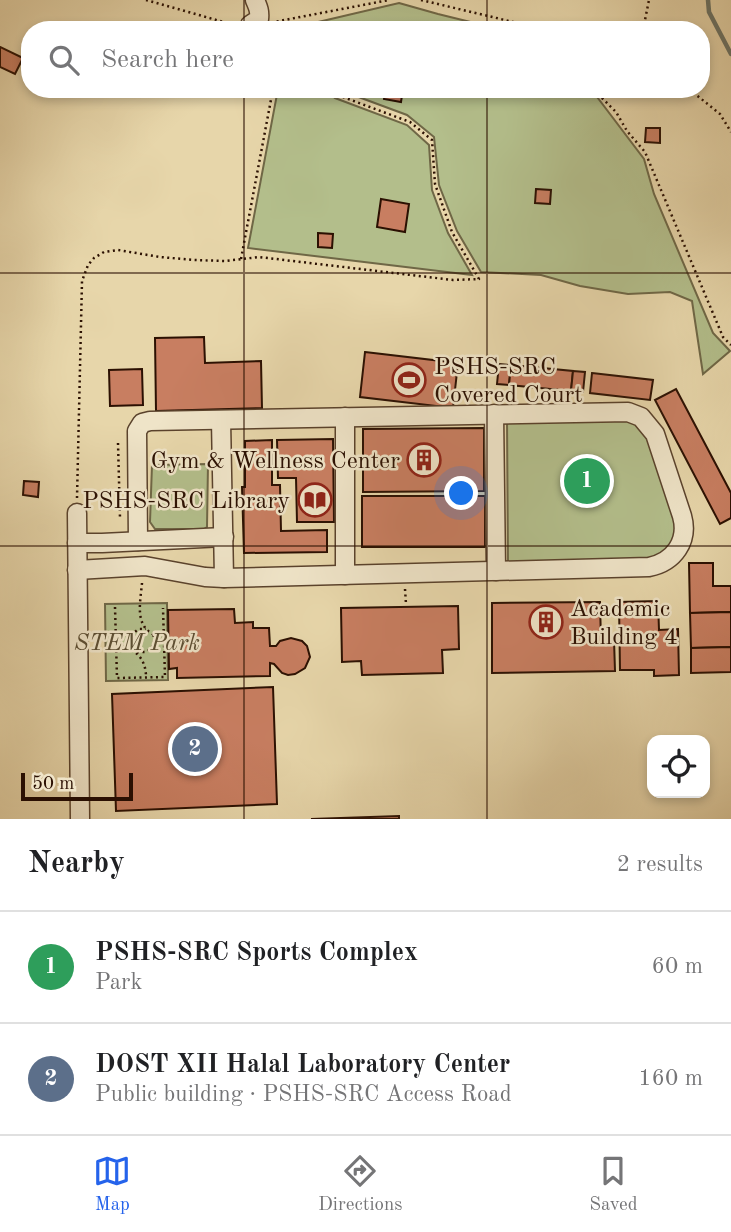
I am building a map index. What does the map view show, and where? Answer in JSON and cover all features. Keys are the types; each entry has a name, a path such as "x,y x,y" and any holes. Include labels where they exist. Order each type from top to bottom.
{"street":[{"path":"255,0 260,11 256,21"},
{"path":"77,569 145,566 223,578 653,567 678,550 685,529 657,438 638,415 622,411 150,421 142,423 137,431 130,542"},
{"path":"494,414 496,571"},
{"path":"345,417 345,575"},
{"path":"221,420 223,578"},
{"path":"77,513 80,819"},
{"path":"77,543 224,537"}],"path":[{"path":"146,0 217,21"},
{"path":"279,21 389,0"},
{"path":"421,0 509,21"},
{"path":"645,21 649,0"},
{"path":"241,259 271,98"},
{"path":"77,513 82,281 88,265 104,252 117,250 160,257 225,261 259,257 453,280 479,279 452,232 435,184 432,141 410,122 346,98"},
{"path":"602,98 616,112 627,131 645,152 723,337 731,345"},
{"path":"700,98 720,114 731,132"},
{"path":"118,443 130,542"},
{"path":"143,580 139,612 141,620 149,631 164,638"},
{"path":"405,586 406,604"},
{"path":"115,607 117,678 165,677 163,608"},
{"path":"146,677 145,664 133,650 131,638 135,631 149,631"},
{"path":"116,645 142,653 154,644 153,634"}],"green space":[{"path":"399,3 466,21 322,21"},
{"path":"276,98 335,98 407,125 429,145 432,190 448,233 472,275 248,248"},
{"path":"361,98 598,98 644,159 654,194 713,333 730,351 703,374 692,301 670,292 628,294 580,286 541,275 481,272 457,231 439,185 434,137 407,115"},
{"path":"620,416 643,426 679,518 678,540 652,561 508,565 507,419"},
{"path":"208,464 207,527 155,529 150,522 152,465"},
{"name":"STEM Park","path":"167,603 168,680 106,681 105,604"}],"building":[{"path":"0,47 21,57 15,74 0,67"},
{"path":"384,98 402,98 401,102"},
{"path":"646,128 660,128 660,143 645,142"},
{"path":"536,189 551,190 550,204 535,203"},
{"path":"381,199 409,204 405,232 377,227"},
{"path":"318,233 333,234 332,248 318,247"},
{"path":"204,337 205,363 261,361 262,408 156,411 155,338"},
{"name":"PSHS-SRC Covered Court","path":"365,352 458,363 453,408 360,397"},
{"path":"499,364 511,365 509,385 497,384"},
{"path":"511,365 573,371 571,391 509,385"},
{"path":"142,369 143,405 110,406 109,370"},
{"path":"573,371 585,372 583,392 571,391"},
{"path":"592,373 653,380 650,400 590,393"},
{"path":"676,389 731,493 731,518 720,524 655,400"},
{"name":"Gym & Wellness Center","path":"484,428 484,491 363,492 363,429"},
{"name":"PSHS-SRC Library","path":"333,439 334,522 297,522 296,478 278,478 277,440"},
{"path":"272,440 272,485 280,485 281,531 327,530 327,552 244,553 242,487 245,487 245,441"},
{"path":"24,481 39,482 38,497 23,495"},
{"path":"362,496 485,496 485,547 362,547"},
{"path":"689,563 713,563 713,586 731,586 731,612 690,613"},
{"path":"658,601 659,630 678,629 679,675 654,676 654,670 620,670 619,602"},
{"name":"Academic Building 4","path":"600,602 601,641 614,640 615,671 492,673 492,603"},
{"path":"458,606 459,649 442,650 443,673 362,675 361,661 342,662 341,608"},
{"path":"234,609 235,623 253,622 253,628 269,628 270,646 276,646 280,641 291,638 302,641 307,646 310,657 305,668 288,675 270,663 270,676 177,678 177,668 169,669 168,610"},
{"path":"731,612 731,647 691,648 690,613"},
{"path":"731,647 731,672 691,673 691,648"},
{"path":"273,687 277,804 116,811 112,694"},
{"path":"399,816 399,819 311,819"}],"waterway":[{"path":"708,0 709,12 731,54"}],"place":[{"name":"PSHS-SRC Covered Court","path":"409,380"},
{"name":"Gym & Wellness Center","path":"424,460"},
{"name":"PSHS-SRC Sports Complex","path":"587,481"},
{"name":"PSHS-SRC Library","path":"315,500"},
{"name":"Academic Building 4","path":"546,622"},
{"name":"DOST XII Halal Laboratory Center","path":"195,749"}]}
